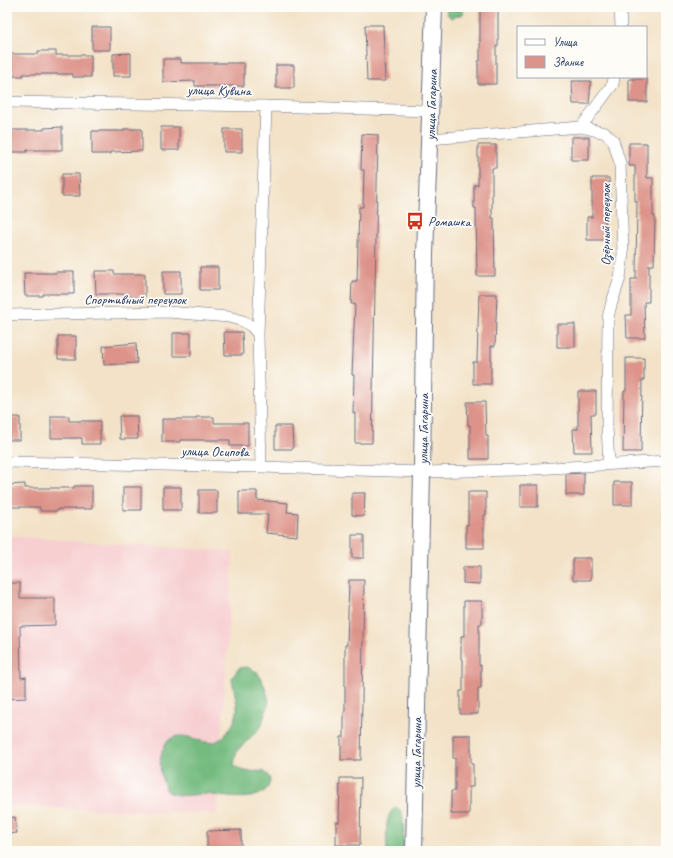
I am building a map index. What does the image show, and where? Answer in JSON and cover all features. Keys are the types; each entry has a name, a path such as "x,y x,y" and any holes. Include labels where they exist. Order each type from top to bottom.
{"main road":[{"name":"улица Гагарина","path":"414,851 425,254 434,7"}],"street":[{"path":"620,7 621,26"},
{"path":"581,127 612,84 614,78"},
{"name":"улица Кувина","path":"7,102 266,106 431,111"},
{"path":"261,467 258,334 266,106"},
{"name":"Озёрный переулок","path":"429,139 581,127 605,133 613,140 620,163 623,254 620,278 608,318 607,427 609,465"},
{"name":"Спортивный переулок","path":"7,315 168,312 229,317 243,321 251,326 258,334"},
{"name":"улица Осипова","path":"7,462 422,472 519,470 666,461"}],"shaded area":[{"path":"7,536 233,552 217,814 7,806"}],"green space":[{"path":"446,7 464,7 463,14 451,18 447,14"},
{"path":"247,667 258,673 265,687 269,701 261,727 237,751 234,764 244,771 264,771 270,782 268,787 263,793 255,796 238,798 204,794 179,795 169,792 165,788 162,780 160,764 164,747 168,741 174,737 186,736 211,743 223,737 232,725 237,711 232,678 239,668"},
{"path":"396,807 401,811 403,817 404,851 387,851 387,821 392,811"}],"building":[{"path":"480,7 498,7 496,84 478,84 478,61 480,61"},
{"path":"365,25 383,25 385,81 367,81"},
{"path":"92,27 110,27 110,50 92,50"},
{"path":"38,51 56,51 56,55 91,55 91,77 73,77 73,74 23,74 23,76 7,76 7,54 38,54"},
{"path":"131,53 131,76 113,76 113,54"},
{"path":"163,59 181,59 181,63 244,63 244,86 195,86 195,81 163,82"},
{"path":"276,65 294,65 294,88 276,88"},
{"path":"629,79 647,79 647,102 629,102"},
{"path":"572,81 591,81 589,104 573,104"},
{"path":"62,127 62,150 27,150 27,152 10,152 9,130 44,130 44,128"},
{"path":"161,127 179,127 179,150 161,150"},
{"path":"124,129 142,129 142,151 92,154 92,131 124,131"},
{"path":"224,129 242,129 242,152 224,152"},
{"path":"362,134 378,135 372,443 355,443 355,413 353,413 354,375 352,375 355,304 351,304 352,281 357,281 359,207 363,207 364,170 361,170"},
{"path":"571,137 589,137 589,160 571,160"},
{"path":"629,143 647,143 647,178 653,178 653,216 655,216 654,265 649,265 649,302 644,302 645,338 627,338 626,315 631,315 631,279 636,279 637,201 635,201 635,166 629,166"},
{"path":"478,145 496,145 496,168 492,168 492,218 494,218 495,276 477,276 476,208 474,208 474,185 478,185"},
{"path":"62,174 79,174 80,196 62,196"},
{"path":"592,178 609,178 610,200 605,200 605,240 587,240 587,217 592,217"},
{"path":"200,267 218,267 218,290 200,290"},
{"path":"95,271 114,271 114,274 145,274 145,297 127,297 127,294 96,294"},
{"path":"163,271 181,271 181,294 163,294"},
{"path":"74,272 74,294 43,294 43,296 25,296 24,273"},
{"path":"479,294 497,294 495,346 491,346 491,384 473,384 473,362 477,362"},
{"path":"557,324 575,324 575,347 557,347"},
{"path":"224,332 242,332 243,355 225,355"},
{"path":"173,333 191,333 191,356 173,356"},
{"path":"58,336 76,336 76,359 58,359"},
{"path":"136,343 137,363 104,365 103,346"},
{"path":"626,358 644,358 644,380 642,380 641,452 623,452"},
{"path":"578,391 596,391 596,414 591,414 592,452 574,452 573,429 578,429"},
{"path":"467,402 485,402 486,436 488,436 488,459 470,459 470,425 468,425"},
{"path":"51,416 69,416 69,421 100,421 100,444 82,444 82,438 51,438"},
{"path":"119,416 137,416 138,439 120,439"},
{"path":"7,417 20,417 20,440 7,440"},
{"path":"196,417 214,417 214,423 248,423 248,446 230,446 230,440 180,440 180,442 162,442 162,419 196,419"},
{"path":"275,426 292,426 293,449 275,449"},
{"path":"584,473 584,495 566,495 566,474"},
{"path":"614,482 632,482 632,505 614,505"},
{"path":"25,484 25,488 74,488 74,486 92,486 92,509 58,509 58,511 40,511 40,507 7,507 7,485"},
{"path":"520,485 538,485 538,507 520,507"},
{"path":"123,487 141,487 141,510 123,510"},
{"path":"163,487 181,487 181,510 163,510"},
{"path":"199,490 217,490 217,513 199,513"},
{"path":"239,491 257,491 257,500 288,503 287,512 298,513 297,536 266,533 268,514 239,514"},
{"path":"468,492 486,492 484,548 466,548"},
{"path":"352,493 365,493 364,516 352,515"},
{"path":"352,535 364,535 364,558 352,558"},
{"path":"573,558 591,558 591,580 573,580"},
{"path":"463,567 480,567 480,584 463,583"},
{"path":"349,580 364,580 361,760 341,760 341,737 344,737 345,645 347,645"},
{"path":"7,583 20,583 20,598 55,598 55,625 20,626 21,678 26,677 26,698 7,699"},
{"path":"464,601 482,601 482,624 479,624 479,665 481,665 481,688 478,688 478,714 460,714 460,691 463,691 461,636 464,636"},
{"path":"453,735 471,735 473,787 469,787 469,814 451,814 451,791 455,791"},
{"path":"340,778 361,778 360,845 336,845 336,822 339,822"},
{"path":"15,817 17,833 7,834 7,818"},
{"path":"241,830 241,851 207,851 207,831"}],"place":[{"name":"Ромашка","path":"415,221"}]}
